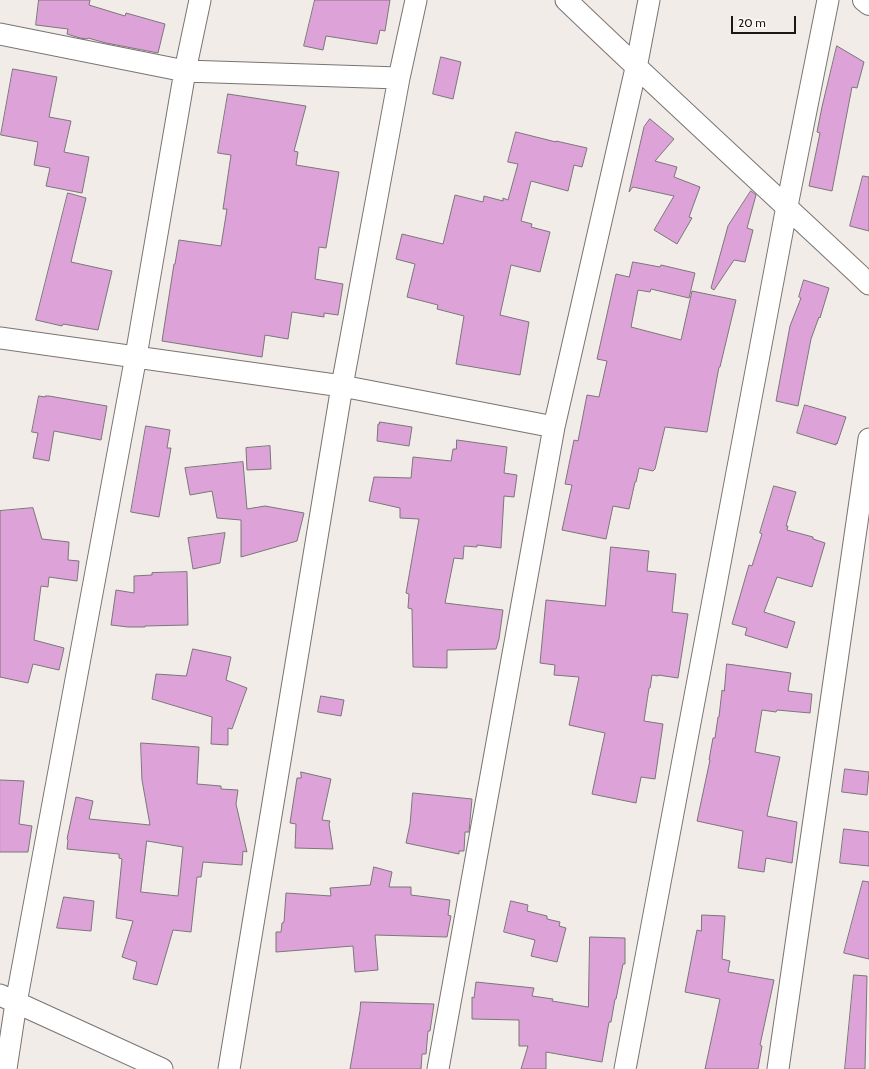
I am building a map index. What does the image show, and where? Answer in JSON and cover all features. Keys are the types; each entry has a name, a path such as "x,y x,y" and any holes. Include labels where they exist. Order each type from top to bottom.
{"main road":[{"path":"864,0 869,4"}],"street":[{"path":"6,1069 8,999 136,356 185,72 200,0"},
{"path":"229,1069 342,386 399,78 416,0"},
{"path":"566,0 636,68 787,206 869,284"},
{"path":"438,1069 554,427 636,68 649,0"},
{"path":"624,1069 787,206 828,0"},
{"path":"0,34 185,72 399,78"},
{"path":"0,338 342,386 554,427"},
{"path":"778,1069 869,439"},
{"path":"8,999 162,1069"}],"building":[{"path":"39,0 90,0 89,5 125,16 126,13 165,24 158,53 88,38 80,38 67,34 68,29 36,25"},
{"path":"315,0 390,0 385,31 380,30 377,44 326,36 323,50 304,46"},
{"path":"837,46 864,62 857,88 852,87 832,191 809,186 820,133 817,132 822,107"},
{"path":"441,57 461,62 453,99 433,94"},
{"path":"13,69 57,77 49,117 71,121 64,152 89,157 82,193 46,186 50,168 34,165 38,142 1,135"},
{"path":"228,94 306,106 294,151 298,152 296,165 339,172 326,248 319,247 315,279 343,284 338,315 324,313 324,317 292,312 288,339 265,335 262,357 162,341 179,240 221,246 227,209 223,209 231,155 218,153"},
{"path":"650,119 674,139 655,161 677,167 674,177 700,187 689,217 692,218 677,244 654,230 674,196 633,187 629,192 644,127"},
{"path":"516,132 587,148 582,167 574,165 568,191 531,181 521,221 532,224 531,227 550,232 540,272 511,265 500,315 529,322 520,375 456,364 464,316 437,309 438,305 407,297 415,264 396,259 402,234 443,244 455,195 483,202 484,196 503,201 503,198 508,200 518,164 508,162"},
{"path":"863,176 869,177 869,231 850,226"},
{"path":"751,191 756,195 747,228 753,230 745,262 734,260 714,290 711,288 728,226"},
{"path":"68,193 86,198 71,262 112,271 98,330 63,324 62,326 36,320"},
{"path":"633,262 660,267 661,265 695,273 689,298 651,289 650,292 638,290 631,327 681,340 692,291 736,300 719,367 707,432 665,427 655,469 653,471 639,468 629,509 613,506 606,539 562,530 572,485 565,484 574,440 578,441 587,395 599,397 607,361 597,359 616,274 629,277"},
{"path":"804,280 829,288 820,318 819,317 811,339 798,406 776,401 790,326 801,298 799,297"},
{"path":"39,396 49,396 107,406 101,440 54,431 49,461 33,458 38,433 32,432"},
{"path":"805,405 846,417 836,445 797,433"},
{"path":"380,422 412,427 409,446 377,441 378,424"},
{"path":"146,426 170,430 167,448 171,448 159,517 131,512"},
{"path":"457,440 507,447 504,473 517,475 514,497 504,496 501,548 477,545 477,547 464,546 463,559 454,558 445,603 503,610 499,639 496,649 447,650 447,668 413,667 412,609 408,608 409,594 406,593 419,519 400,518 400,508 369,501 374,477 411,478 413,457 451,461 453,449 456,449"},
{"path":"270,446 271,469 247,470 246,448"},
{"path":"243,462 247,509 265,506 304,513 297,541 241,557 241,520 217,518 212,491 190,495 185,468"},
{"path":"774,486 796,492 786,526 788,526 787,530 813,537 813,539 825,543 812,587 777,577 764,612 795,622 787,648 745,635 747,628 732,624 749,565 752,566 762,534 760,533"},
{"path":"33,508 42,539 69,542 68,560 79,561 77,581 49,577 48,587 41,586 34,640 64,648 59,670 33,664 28,683 0,677 0,511"},
{"path":"225,533 220,563 193,569 188,538"},
{"path":"611,547 649,551 647,571 676,574 672,612 688,614 678,678 652,675 644,721 663,724 655,779 641,777 636,803 592,794 605,733 569,725 579,677 554,675 555,665 540,663 546,600 605,606"},
{"path":"187,572 188,625 128,627 111,625 116,590 134,593 134,576 152,575 152,573"},
{"path":"193,649 231,657 226,680 247,688 232,729 228,728 228,745 211,744 212,717 152,699 156,674 186,676"},
{"path":"727,664 791,673 788,691 812,694 810,713 762,710 755,752 780,757 767,816 797,822 792,863 766,858 764,872 738,868 743,831 697,821 710,760 713,738 715,738 722,690 724,691"},
{"path":"321,696 344,700 341,716 318,712"},
{"path":"141,743 199,747 197,784 221,786 221,789 238,790 236,804 247,852 243,851 242,865 203,862 201,877 197,877 191,932 173,930 157,985 133,979 137,962 122,957 133,921 116,918 122,859 119,858 119,854 67,849 67,839 76,797 93,801 89,819 150,825 142,780","holes":["147,841 183,847 178,896 141,892"]},
{"path":"845,769 869,772 867,795 842,792"},
{"path":"301,772 331,779 322,820 330,821 329,824 333,849 295,848 296,824 290,823 297,778 301,778"},
{"path":"0,780 24,781 19,824 32,826 28,852 0,852"},
{"path":"413,793 472,799 469,832 465,832 464,851 459,851 459,854 406,843 410,824"},
{"path":"844,829 869,832 869,866 840,863"},
{"path":"374,867 392,872 389,887 411,887 411,895 450,900 448,915 451,916 447,937 375,935 378,970 355,972 353,946 276,952 276,932 281,932 282,923 284,922 286,893 331,896 330,888 370,885"},
{"path":"863,881 869,882 869,959 844,953"},
{"path":"64,897 94,901 91,931 57,928"},
{"path":"511,901 528,905 527,911 547,916 547,919 560,922 559,926 566,928 557,962 531,956 535,940 504,932"},
{"path":"702,915 725,916 722,959 730,961 728,972 774,980 760,1045 762,1046 758,1069 705,1069 720,999 685,992 697,930 701,931"},
{"path":"590,937 625,938 625,964 623,964 611,1022 609,1022 602,1062 546,1052 546,1069 521,1069 528,1046 519,1046 519,1020 472,1019 472,997 474,998 476,982 534,988 532,996 588,1007"},
{"path":"854,975 867,976 865,1069 845,1069"},
{"path":"361,1002 434,1004 430,1031 428,1031 426,1054 422,1054 421,1069 350,1069"}]}
